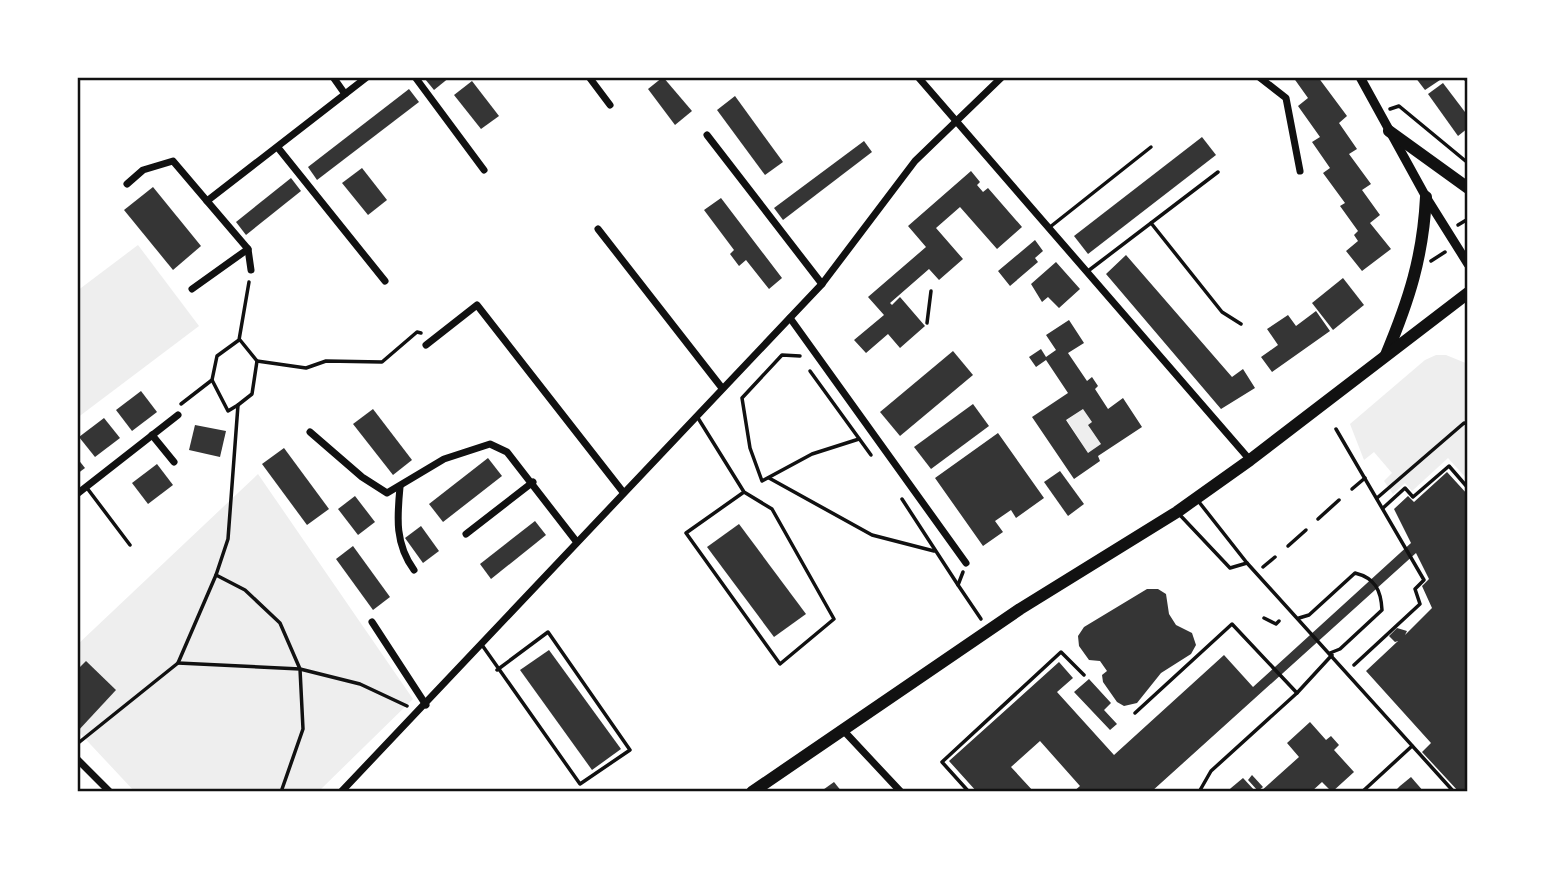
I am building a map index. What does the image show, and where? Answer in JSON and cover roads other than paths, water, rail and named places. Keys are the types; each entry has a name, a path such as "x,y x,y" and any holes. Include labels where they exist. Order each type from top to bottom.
{"main road":[{"path":"1389,131 1468,188"},
{"path":"1386,356 1420,261 1426,197"},
{"path":"752,792 989,630 1177,512 1250,460 1468,293"}],"street":[{"path":"333,77 345,94"},
{"path":"207,201 278,149 367,77"},
{"path":"415,77 484,170"},
{"path":"589,77 610,106"},
{"path":"919,77 1250,460"},
{"path":"341,792 426,705 576,541 822,285 915,161 1002,77"},
{"path":"1259,77 1286,98 1300,171"},
{"path":"1360,77 1426,197 1468,264"},
{"path":"706,135 822,285"},
{"path":"278,149 385,281"},
{"path":"127,184 143,170 173,161 248,249 251,270"},
{"path":"598,229 722,388"},
{"path":"192,289 248,249"},
{"path":"426,345 477,306 623,492"},
{"path":"790,318 966,563"},
{"path":"77,494 178,415"},
{"path":"310,432 362,477 387,494 444,459 490,444 507,452 533,482 576,541"},
{"path":"152,435 174,462"},
{"path":"466,534 533,482"},
{"path":"400,487 399,541 414,570"},
{"path":"372,622 426,705"},
{"path":"843,730 900,792"},
{"path":"77,759 110,792"}],"lane":[{"path":"1050,227 1151,147"},
{"path":"1088,271 1218,172"},
{"path":"1151,223 1222,312 1241,324"},
{"path":"696,416 744,492 772,509 834,618 780,664 686,533 744,492"},
{"path":"86,487 130,545"},
{"path":"1195,498 1247,563 1454,792"},
{"path":"1177,512 1230,568 1247,563"},
{"path":"1199,792 1211,771 1297,693 1331,654 1382,610 1381,592 1367,576 1355,573 1309,615 1299,618"},
{"path":"1135,713 1232,624 1297,693"},
{"path":"482,645 498,670 580,784 630,750 548,632 498,670"},
{"path":"1362,792 1412,746"}]}
